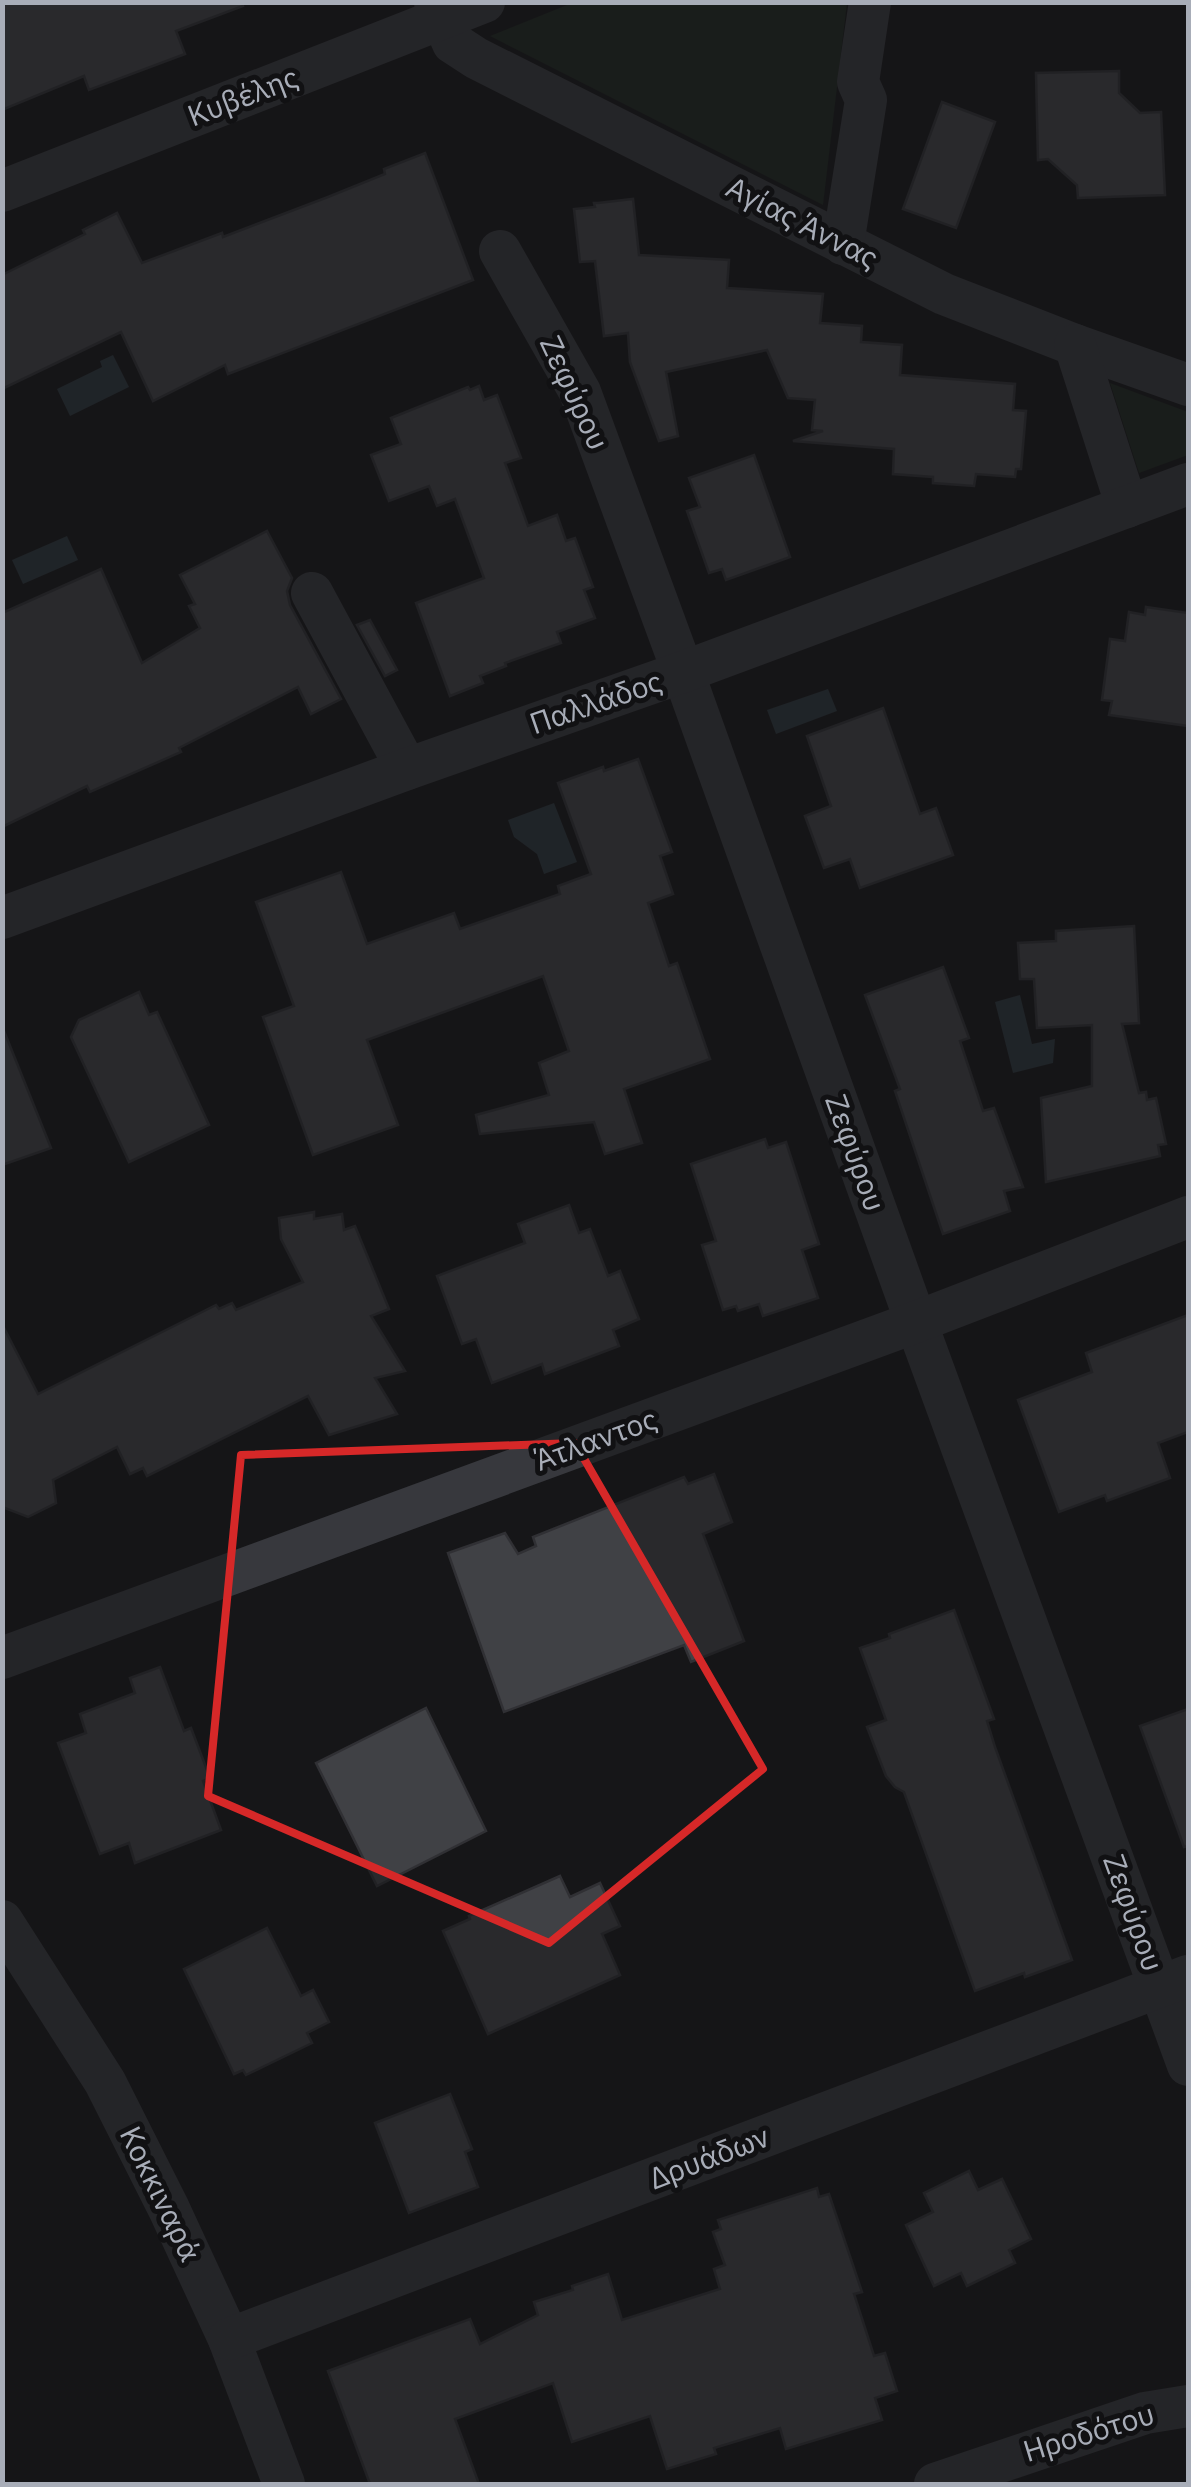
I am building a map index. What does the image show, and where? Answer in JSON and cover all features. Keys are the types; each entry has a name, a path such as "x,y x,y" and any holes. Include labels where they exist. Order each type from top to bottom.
{"street":[{"name":"Κυβέλης","path":"2,191 438,11 484,2"},
{"path":"843,244 866,100 858,82 870,2"},
{"name":"Αγίας Άννας","path":"438,11 453,44 476,58 843,244 944,294 1188,385"},
{"name":"Ζεφύρου","path":"500,250 580,392 916,1322 1175,1982 1188,2065"},
{"path":"1075,345 1127,507"},
{"name":"Παλλάδος","path":"2,918 683,672 1188,484"},
{"path":"312,593 407,769"},
{"name":"Άτλαντος","path":"2,1658 916,1322 1188,1217"},
{"name":"Κοκκιναρά","path":"2,1921 105,2082 169,2209 229,2338 284,2484"},
{"name":"Δρυάδων","path":"229,2338 1175,1982"},
{"name":"Ηροδότου","path":"934,2484 1144,2413 1188,2406"}],"highlighted area":[{"path":"575,1443 763,1769 549,1943 208,1796 241,1455"}],"shaded area":[{"path":"572,3 847,3 823,205 490,36"},
{"path":"113,355 129,387 70,416 57,389 102,367 100,361"},
{"path":"1110,383 1188,412 1188,455 1139,473"},
{"path":"67,536 78,560 23,584 12,560"},
{"path":"828,689 837,711 776,734 767,710"},
{"path":"554,803 577,862 544,874 537,854 514,837 508,820"},
{"path":"1020,995 1032,1044 1055,1039 1053,1063 1013,1073 995,1002"}],"building":[{"path":"2,2 242,2 243,6 176,31 185,54 89,90 84,76 2,110"},
{"path":"1119,71 1119,93 1140,113 1161,112 1165,195 1078,198 1077,185 1048,159 1038,160 1036,73"},
{"path":"942,102 995,122 956,228 903,209"},
{"path":"425,153 473,280 228,374 225,365 153,401 121,332 2,389 2,275 85,234 83,230 117,213 142,263 328,197"},
{"path":"633,199 639,255 729,260 727,288 823,294 820,323 862,326 861,342 902,345 900,375 1015,384 1013,410 1026,411 1021,469 1016,469 1015,477 976,474 974,486 933,483 933,477 893,474 894,449 793,441 823,431 812,430 815,400 788,398 767,350 666,372 678,436 659,441 630,362 628,333 604,336 595,261 580,262 574,209"},
{"path":"479,386 484,400 497,395 521,458 505,463 528,526 557,515 566,541 575,538 593,587 584,590 595,618 557,632 561,643 505,663 506,666 480,676 483,683 450,696 416,603 484,578 455,499 437,506 429,486 389,501 371,455 401,444 391,418"},
{"path":"754,455 790,557 726,580 722,569 709,573 687,511 700,507 689,478"},
{"path":"267,531 292,578 287,591 290,605 341,699 311,714 298,687 179,748 181,752 90,792 87,786 2,827 2,613 101,569 142,663 200,628 189,606 195,604 180,575"},
{"path":"1146,607 1188,613 1188,726 1109,715 1112,701 1102,700 1110,639 1125,641 1129,612 1145,615"},
{"path":"370,620 397,670 385,676 357,625"},
{"path":"883,708 920,814 936,808 953,855 860,888 850,859 824,868 805,816 831,806 807,736"},
{"path":"638,759 672,852 660,856 673,894 648,903 669,966 677,963 710,1059 624,1089 642,1143 605,1154 594,1122 480,1134 476,1115 549,1095 539,1063 569,1051 543,976 367,1040 398,1125 313,1155 263,1017 294,1006 256,902 341,872 367,944 454,913 460,929 560,894 558,886 591,874 558,783"},
{"path":"1134,926 1139,1023 1122,1024 1139,1093 1146,1092 1147,1100 1156,1098 1166,1144 1158,1145 1160,1156 1046,1182 1041,1098 1092,1086 1092,1025 1037,1028 1034,979 1020,979 1018,943 1056,941 1056,931"},
{"path":"943,967 969,1038 960,1041 983,1111 994,1108 1023,1187 1004,1191 1010,1211 943,1234 895,1091 900,1089 865,995"},
{"path":"139,992 149,1015 157,1012 209,1125 129,1162 71,1037 79,1020"},
{"path":"2,1031 51,1148 2,1165"},
{"path":"765,1139 768,1148 786,1142 819,1244 802,1250 818,1298 763,1316 759,1304 738,1311 736,1306 723,1310 702,1245 716,1241 691,1164"},
{"path":"569,1205 579,1233 590,1229 608,1276 620,1271 639,1319 613,1330 619,1346 545,1374 542,1364 492,1383 476,1339 462,1344 437,1276 525,1243 518,1224"},
{"path":"314,1212 314,1219 342,1214 344,1230 355,1226 389,1309 371,1316 405,1371 375,1378 397,1414 329,1435 308,1396 147,1476 143,1468 130,1474 117,1447 53,1480 56,1503 28,1517 2,1507 2,1324 38,1394 216,1305 219,1309 232,1303 236,1310 303,1282 281,1239 279,1218"},
{"path":"1188,1315 1188,1432 1158,1443 1170,1478 1107,1501 1105,1495 1059,1512 1018,1400 1092,1372 1086,1353"},
{"path":"714,1474 732,1522 703,1534 744,1641 691,1662 684,1645 504,1712 448,1553 505,1533 518,1554 536,1546 533,1537 684,1477 688,1484"},
{"path":"954,1610 994,1719 987,1721 995,1747 1072,1960 975,1991 904,1792 886,1776 867,1727 886,1720 860,1648"},
{"path":"160,1667 184,1731 191,1728 210,1778 203,1781 221,1830 135,1863 129,1843 100,1854 58,1743 86,1733 80,1714 135,1693 130,1678"},
{"path":"426,1708 486,1831 377,1886 316,1763"},
{"path":"1188,1709 1188,1846 1184,1847 1140,1726"},
{"path":"560,1876 570,1897 600,1883 620,1926 602,1934 620,1975 488,2034 443,1931"},
{"path":"267,1928 301,1996 313,1990 329,2022 307,2033 312,2043 246,2075 243,2070 234,2074 184,1969"},
{"path":"450,2094 472,2149 465,2152 478,2187 409,2213 375,2123"},
{"path":"969,2171 978,2190 1002,2179 1031,2239 1009,2250 1015,2263 967,2286 961,2273 934,2286 906,2225 933,2212 924,2193"},
{"path":"817,2188 819,2197 829,2194 862,2292 854,2294 874,2356 885,2353 897,2391 875,2398 882,2420 786,2449 780,2428 714,2448 716,2454 667,2469 650,2416 572,2442 553,2383 455,2419 479,2484 370,2484 328,2371 470,2319 480,2344 538,2315 534,2302 608,2274 622,2320 720,2289 714,2269 725,2265 713,2232 721,2229 718,2220"}]}
